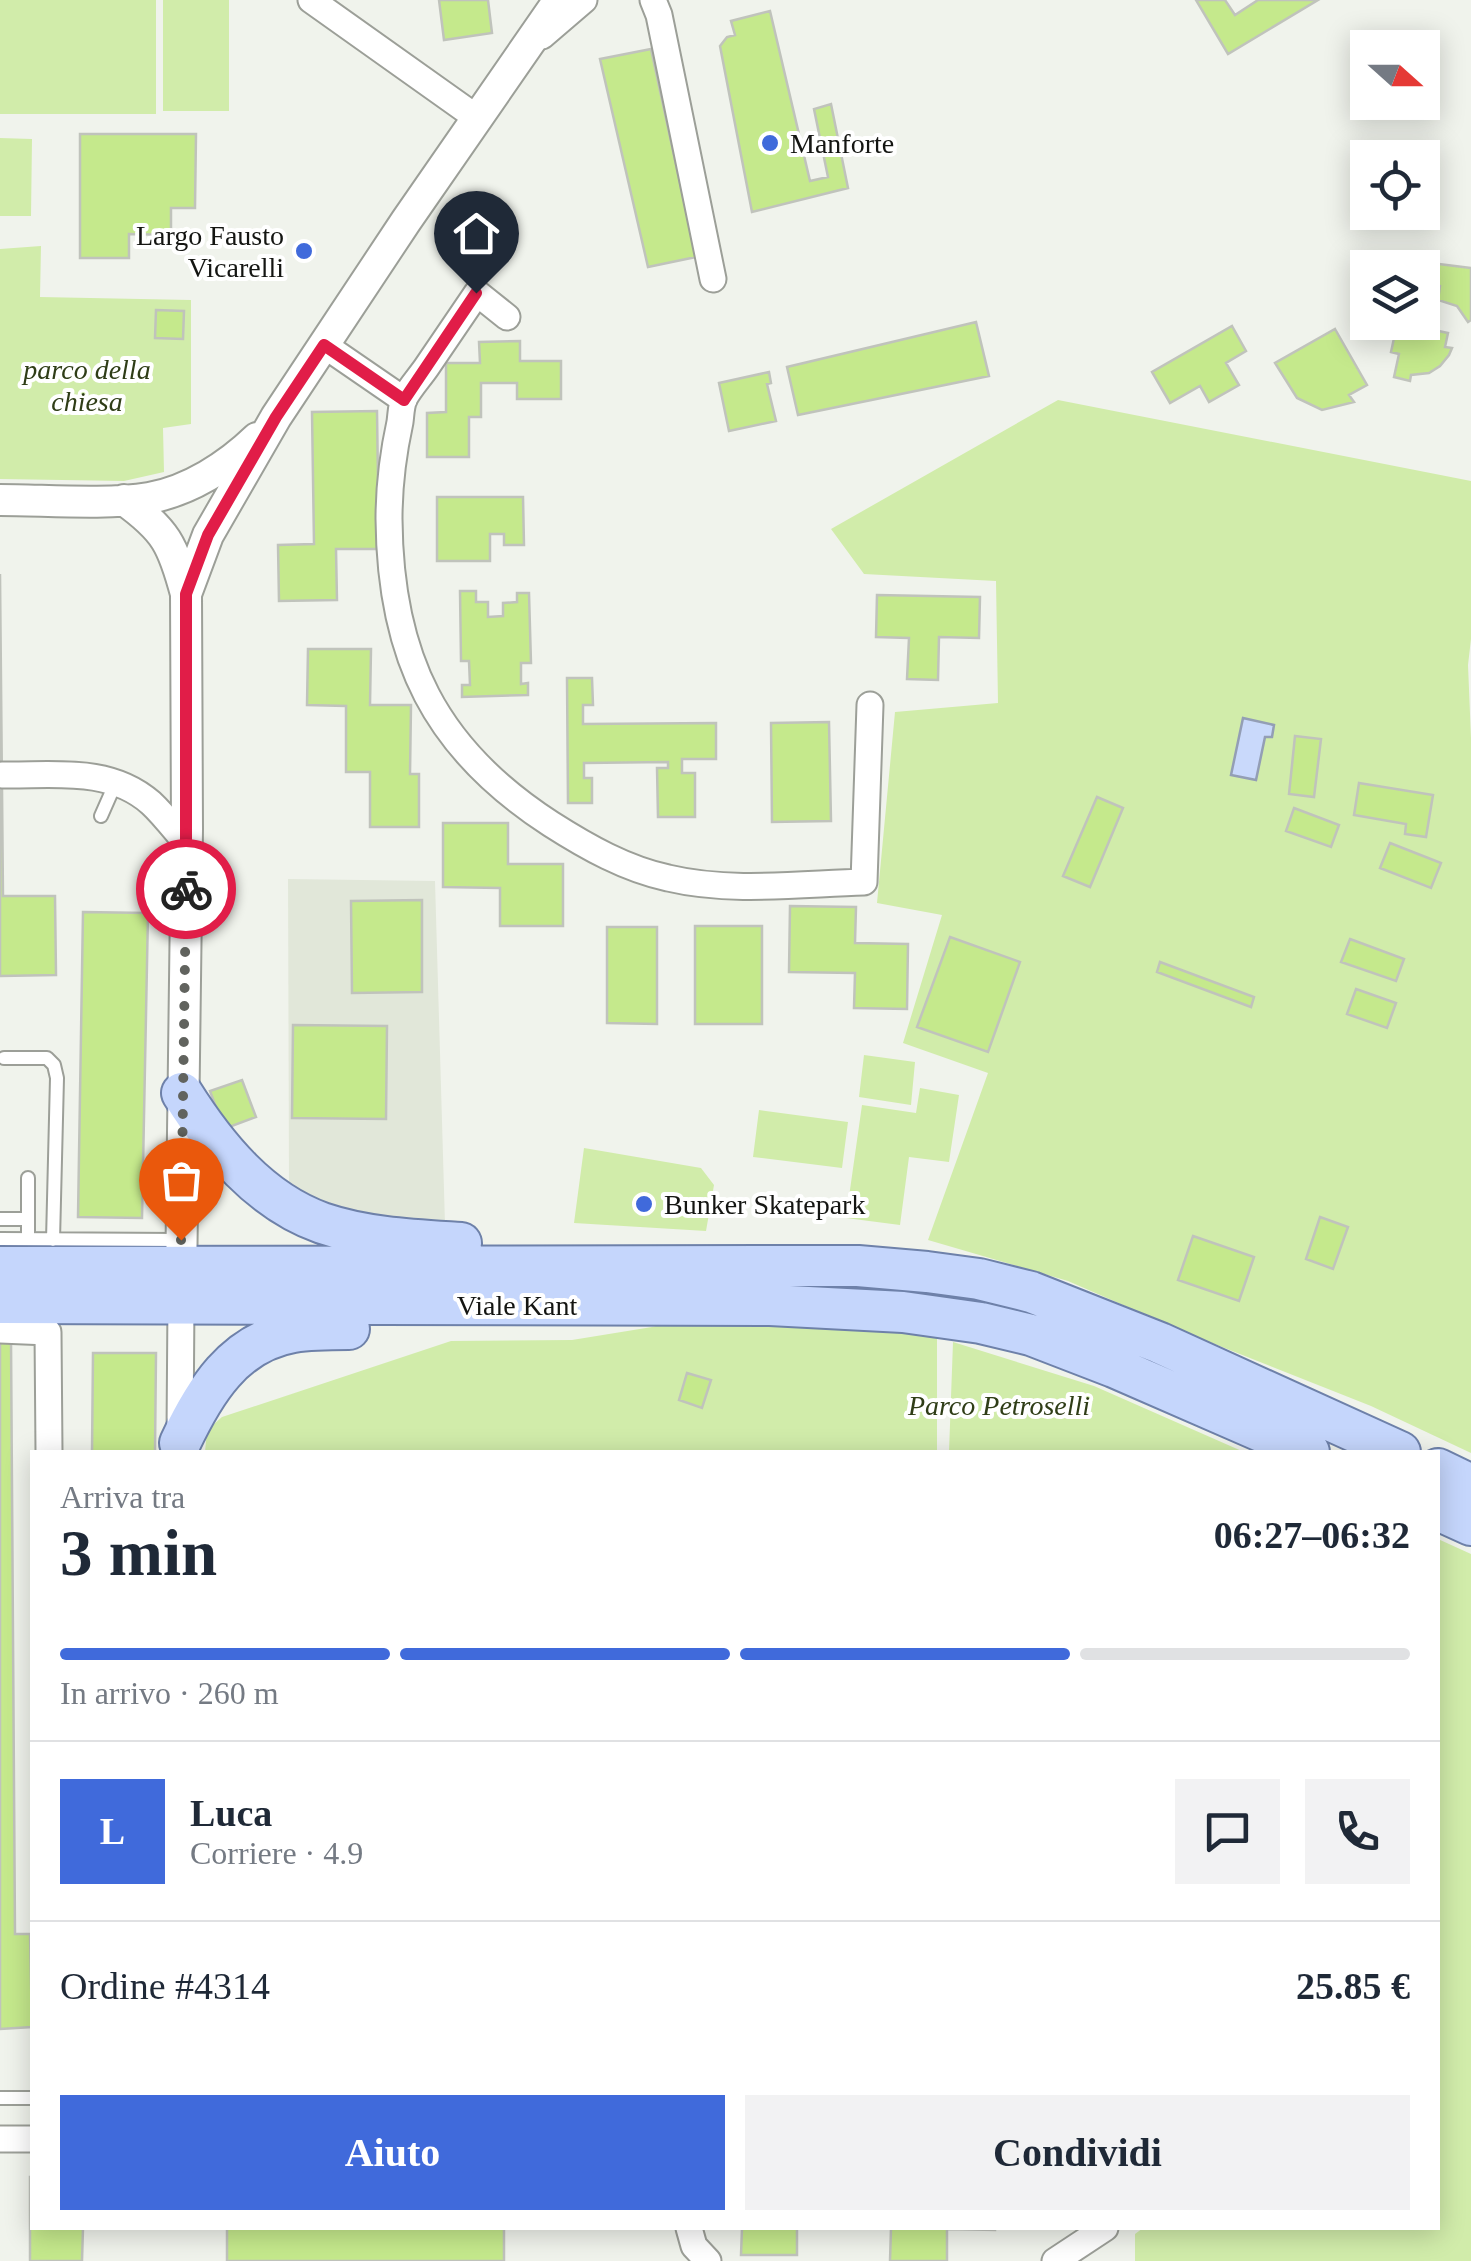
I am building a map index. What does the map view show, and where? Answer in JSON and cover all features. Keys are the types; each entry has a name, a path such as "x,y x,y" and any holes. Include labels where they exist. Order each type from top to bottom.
{"main road":[{"path":"182,1094 209,1135 239,1168 274,1197 322,1223 375,1235 550,1252 618,1266"},
{"name":"Viale Kant","path":"14,1254 528,1304 770,1305 947,1318 1031,1335 1305,1450"},
{"name":"Viale Kant","path":"0,1303 181,1270 858,1266 927,1272 979,1280 1051,1300 1160,1344 1396,1450"},
{"path":"180,1448 214,1382 244,1352 266,1340 304,1330 426,1324 528,1304"},
{"path":"1440,1470 1471,1484"},
{"path":"1440,1511 1471,1525"}],"street":[{"path":"311,0 477,118"},
{"path":"186,594 208,535 276,417 559,0"},
{"path":"520,55 584,0"},
{"path":"653,3 714,278"},
{"path":"507,317 476,293 404,400 391,477 389,543 395,605 428,698 477,767 583,845 666,878 734,886 864,882 870,705"},
{"path":"324,345 404,400"},
{"path":"0,500 150,498 213,472 247,448 276,417"},
{"path":"124,500 163,534 174,554 186,594 180,1448"},
{"path":"2,776 89,776 116,782 151,803 187,844"},
{"name":"Viale Kant","path":"979,1280 1069,1312 1086,1326 1085,1335 1078,1341 1031,1335"},
{"path":"0,1330 48,1332 49,1450"},
{"name":"Viale Kant","path":"1114,1367 1100,1350 1108,1334 1118,1332 1160,1344"},
{"path":"0,2139 30,2138"},
{"path":"689,2230 694,2246 708,2261"},
{"path":"1055,2261 1103,2230"}],"lane":[{"path":"101,816 116,782"},
{"path":"4,1058 47,1058 54,1065 57,1078 53,1240"},
{"path":"14,1254 28,1218 28,1178"},
{"path":"0,1219 28,1218"},
{"path":"0,1239 14,1254"},
{"path":"14,1254 53,1240 181,1270"},
{"path":"0,2098 30,2098"}],"shaded area":[{"path":"288,879 435,881 445,1224 365,1218 313,1199 289,1184"}],"green space":[{"path":"0,0 156,0 156,114 0,114"},
{"path":"163,0 229,0 229,111 163,111"},
{"path":"0,138 32,139 31,216 0,216"},
{"name":"parco della chiesa","path":"41,246 40,297 191,300 191,424 163,428 164,472 124,481 0,479 0,249"},
{"path":"1058,400 1471,481 1471,1453 1371,1406 1068,1281 928,1240 988,1073 903,1043 942,915 877,903 895,712 998,703 996,581 864,574 831,529"},
{"path":"864,1055 915,1062 911,1105 859,1097"},
{"path":"920,1088 959,1095 949,1162 909,1157 900,1225 846,1218 862,1105 916,1113"},
{"path":"759,1110 848,1122 842,1168 753,1157"},
{"name":"Bunker Skatepark","path":"584,1148 701,1168 714,1185 706,1231 574,1223"},
{"path":"698,1315 937,1331 937,1450 205,1450 207,1430 222,1417 451,1341 572,1340"},
{"name":"Parco Petroselli","path":"953,1342 1094,1386 1239,1450 949,1450"},
{"path":"1440,1540 1471,1554 1471,2261 1135,2261 1135,2234 1140,2230 1440,2230"}],"water":[{"path":"1243,718 1274,725 1272,737 1265,737 1256,780 1231,775"}],"building":[{"path":"439,0 488,0 492,33 444,40"},
{"path":"1196,0 1225,0 1235,15 1258,0 1318,0 1228,54"},
{"name":"Manforte","path":"770,11 810,181 828,177 814,109 831,104 848,188 752,212 720,46 727,37 735,35 731,21"},
{"path":"651,49 696,257 648,267 600,59"},
{"path":"80,134 196,134 195,208 171,208 171,235 129,234 129,258 80,258"},
{"path":"1440,264 1471,268 1471,320 1468,322 1457,306 1440,301"},
{"path":"156,310 184,311 183,339 155,338"},
{"path":"976,322 989,376 798,415 787,367"},
{"path":"1232,326 1246,351 1226,363 1239,385 1209,402 1200,386 1170,403 1152,372"},
{"path":"1335,329 1367,385 1349,395 1354,402 1322,410 1297,398 1275,363"},
{"path":"1440,331 1448,333 1445,347 1452,348 1440,366 1429,373 1411,375 1410,381 1394,377 1399,354 1391,352 1394,340 1440,340"},
{"path":"520,341 520,361 561,361 561,399 517,399 517,383 481,383 481,417 469,417 469,457 427,457 427,413 446,412 446,363 480,363 479,342"},
{"path":"769,372 771,383 767,384 776,421 729,431 719,383"},
{"path":"377,411 379,549 336,549 337,600 279,601 278,545 314,544 312,412"},
{"path":"437,497 523,497 524,545 504,545 504,534 490,534 490,561 437,561"},
{"path":"0,574 3,896 55,896 56,975 0,976"},
{"path":"460,591 476,591 476,602 488,602 488,617 503,616 503,603 517,602 517,593 529,593 531,663 521,663 521,684 528,683 528,695 462,697 462,685 470,685 469,661 461,661"},
{"path":"877,595 980,597 979,638 939,637 938,680 907,679 909,638 876,637"},
{"path":"308,649 371,649 370,705 411,705 410,774 419,774 419,827 370,827 370,772 346,772 346,706 307,705"},
{"path":"567,678 592,678 593,705 583,705 583,724 716,723 716,759 682,759 682,773 695,773 695,817 658,817 657,768 668,768 668,762 584,763 584,778 592,778 592,803 568,803"},
{"path":"829,722 831,821 772,822 771,723"},
{"path":"1295,736 1321,739 1314,797 1289,794"},
{"path":"1359,783 1433,795 1426,837 1405,834 1406,824 1354,815"},
{"path":"1097,797 1123,808 1090,887 1063,876"},
{"path":"1294,808 1339,825 1331,847 1286,831"},
{"path":"443,823 508,823 508,864 563,864 563,926 500,926 500,888 443,887"},
{"path":"1390,843 1441,863 1431,888 1380,868"},
{"path":"422,900 422,992 352,993 351,901"},
{"path":"790,906 856,907 855,943 908,944 907,1009 854,1008 855,973 789,972"},
{"path":"83,912 148,913 142,1218 78,1217"},
{"path":"695,926 762,926 762,1024 695,1024"},
{"path":"607,927 657,927 657,1024 607,1023"},
{"path":"950,937 1020,962 988,1052 917,1027"},
{"path":"1350,939 1404,959 1396,981 1341,962"},
{"path":"1160,962 1254,997 1251,1007 1157,972"},
{"path":"1356,989 1396,1003 1387,1028 1347,1014"},
{"path":"293,1025 387,1026 386,1119 292,1118"},
{"path":"242,1080 256,1117 224,1129 210,1091"},
{"path":"1320,1217 1348,1227 1333,1269 1306,1259"},
{"path":"1193,1236 1254,1257 1239,1301 1178,1280"},
{"path":"0,1339 11,1339 15,1934 30,1934 30,2027 0,2029"},
{"path":"93,1353 156,1353 155,1450 92,1450"},
{"path":"687,1373 711,1380 702,1408 679,1400"},
{"path":"30,2230 83,2230 82,2261 30,2261"},
{"path":"227,2230 504,2230 504,2261 227,2261"},
{"path":"742,2230 797,2230 797,2255 741,2255"},
{"path":"891,2230 947,2230 947,2261 890,2261"}],"way so far":[{"path":"181,1240 186,889"}],"place":[{"name":"Manforte","path":"770,143"},
{"name":"Largo Fausto Vicarelli","path":"304,251"},
{"name":"Bunker Skatepark","path":"644,1204"}],"route":[{"path":"186,889 186,594 208,535 276,417 324,345 404,400 476,293"}]}
